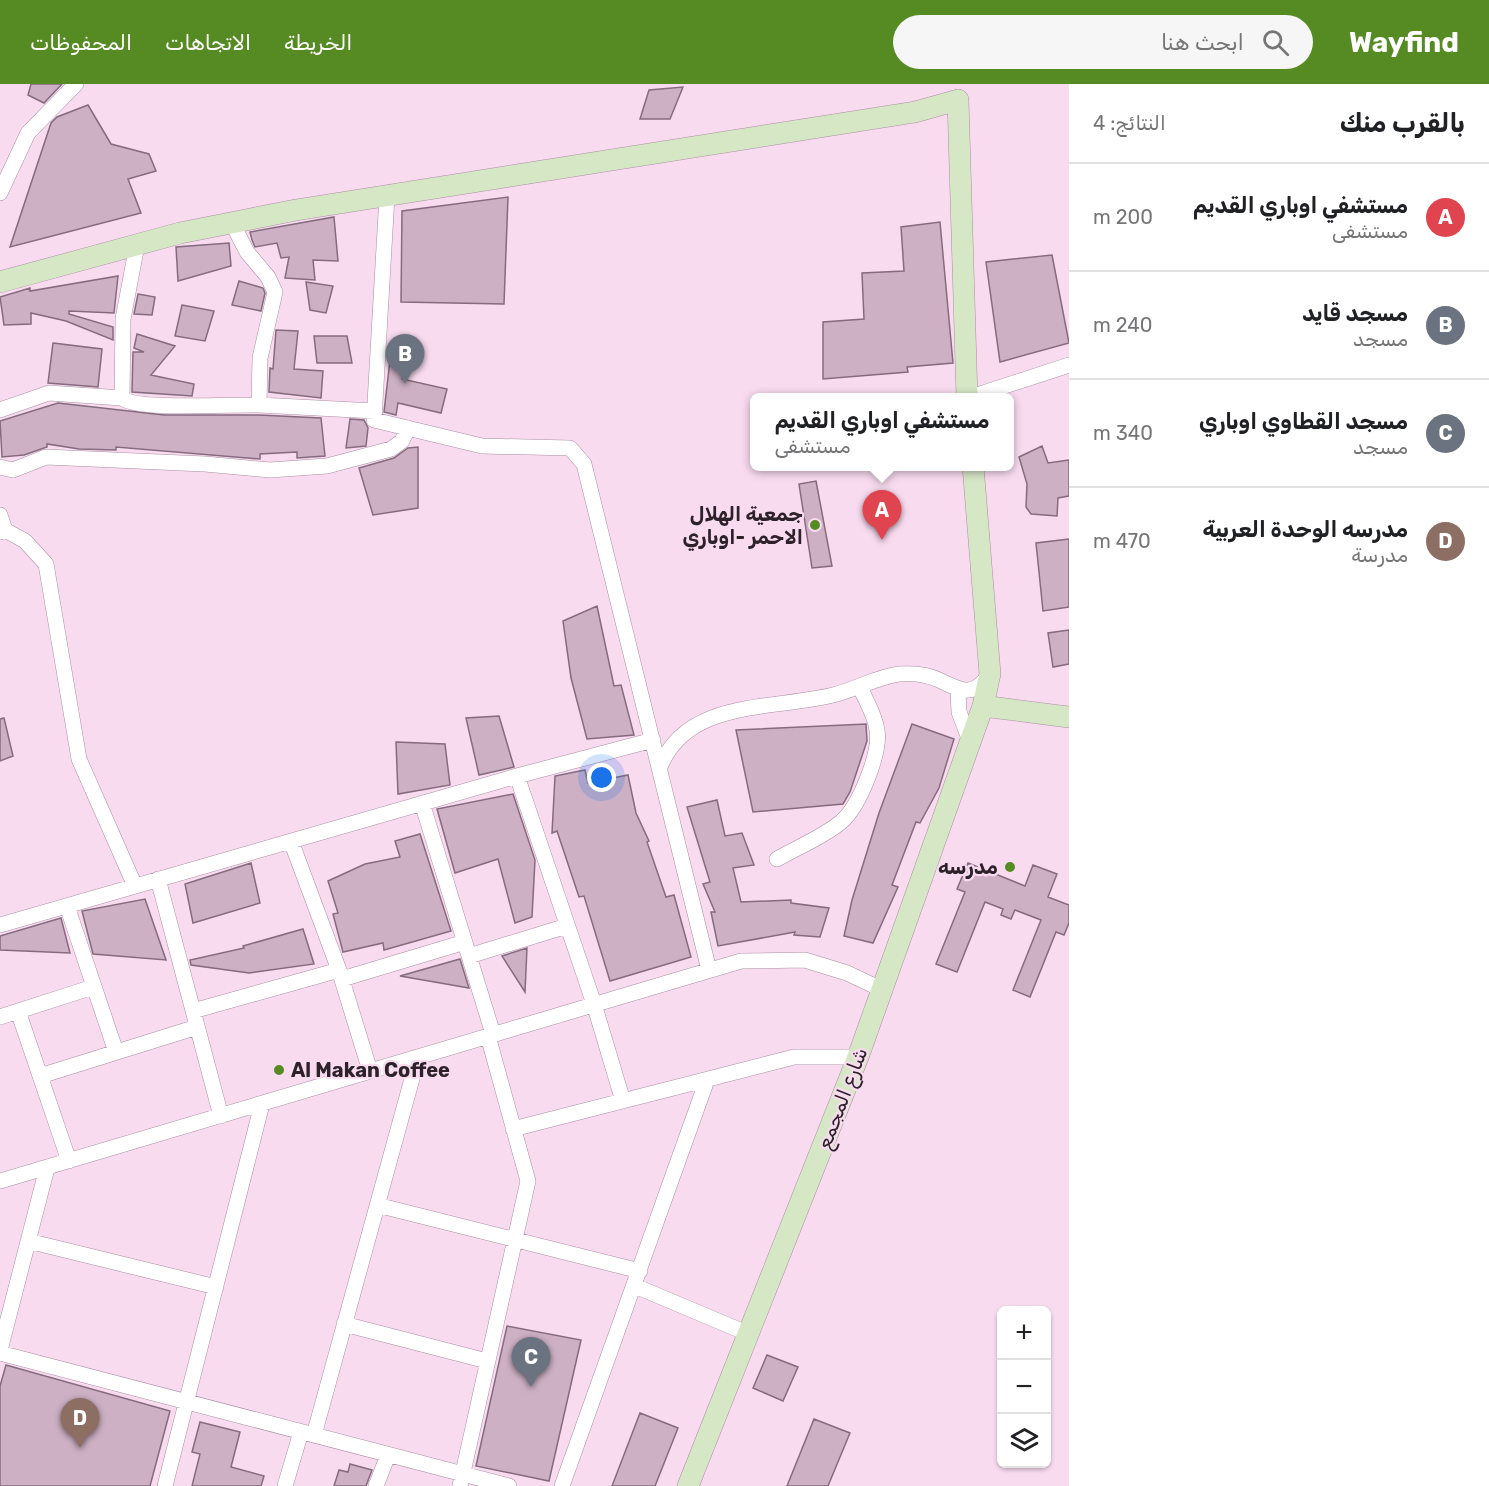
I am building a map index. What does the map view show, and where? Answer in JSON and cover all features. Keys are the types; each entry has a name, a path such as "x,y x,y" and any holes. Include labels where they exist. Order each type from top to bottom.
{"street":[{"path":"0,193 28,134 76,84"},
{"path":"0,282 137,245 232,223 915,112 958,92"},
{"path":"958,92 967,393"},
{"path":"0,269 177,221 294,198 958,92"},
{"path":"915,112 940,120 959,137"},
{"path":"387,196 374,420 482,446 570,448 584,464 709,970"},
{"path":"232,223 247,252 268,277 275,292 260,358 259,405"},
{"path":"122,398 123,319 137,245"},
{"path":"982,393 1069,365"},
{"path":"0,410 49,393 122,398 127,403 170,406 259,405 375,411"},
{"path":"0,466 14,470 46,457 205,464 270,470 327,466 382,453 402,441 408,428"},
{"name":"شارع المجمع","path":"692,1485 858,1057 983,706 990,674 973,471"},
{"path":"0,515 2,531 25,541 46,564 79,759 135,886"},
{"path":"660,767 675,740 701,722 745,710 832,696 885,677 912,674 938,679 958,691 980,686 990,674"},
{"path":"777,859 840,823 857,801 874,755 878,737 874,718 860,687"},
{"path":"958,691 962,722 970,741"},
{"path":"983,706 1069,717"},
{"path":"0,926 422,803 653,740"},
{"path":"517,776 594,1004 623,1101"},
{"path":"422,803 467,949 528,1181 461,1480"},
{"path":"291,841 340,975 370,1071"},
{"path":"158,879 221,1116"},
{"path":"67,906 116,1052"},
{"path":"193,1011 340,975 567,926"},
{"path":"0,1181 741,961 805,960 848,973 883,990"},
{"path":"0,1017 93,987"},
{"path":"18,1011 69,1161"},
{"path":"40,1076 197,1027"},
{"path":"285,1486 307,1434 344,1324 418,1057"},
{"path":"513,1129 794,1057 858,1057"},
{"path":"562,1486 707,1080"},
{"path":"165,1486 262,1104"},
{"path":"47,1168 0,1351 388,1455 461,1480 509,1486"},
{"path":"377,1205 640,1271"},
{"path":"28,1241 216,1287"},
{"path":"634,1286 749,1334"},
{"path":"344,1324 487,1360"},
{"path":"376,1486 388,1455"}],"building":[{"path":"31,84 62,84 44,103 28,95"},
{"path":"683,87 670,119 640,119 649,90"},
{"path":"88,105 111,144 149,154 156,171 128,179 141,213 10,247 51,123 57,117"},
{"path":"508,197 504,304 401,302 402,211"},
{"path":"334,217 338,261 313,260 315,280 285,278 289,257 281,258 277,243 255,247 250,232"},
{"path":"940,222 953,363 907,367 908,372 823,379 823,322 864,319 862,273 904,271 901,227"},
{"path":"229,243 231,266 178,281 176,247"},
{"path":"1052,255 1069,343 1000,362 986,262"},
{"path":"118,276 114,313 69,311 69,314 113,327 113,340 66,321 31,313 31,324 4,325 0,297 30,288 30,291"},
{"path":"239,281 263,288 265,293 261,311 232,305"},
{"path":"306,282 333,286 326,313 310,310"},
{"path":"138,294 155,297 152,315 134,314"},
{"path":"182,305 214,311 205,341 175,336"},
{"path":"276,330 298,331 294,369 323,371 321,398 269,392"},
{"path":"137,334 175,346 151,375 194,384 192,396 132,392 133,352 144,352 134,348"},
{"path":"314,336 347,336 352,363 317,363"},
{"path":"53,343 102,349 98,387 48,383"},
{"path":"390,360 406,363 402,379 447,389 441,413 398,403 396,415 384,412"},
{"path":"58,403 164,415 259,415 321,418 325,456 297,458 297,452 260,454 260,459 116,447 116,450 79,449 47,444 47,447 24,455 2,457 0,421"},
{"path":"350,419 364,420 368,428 366,446 346,448"},
{"path":"1042,446 1048,463 1069,460 1069,496 1058,498 1057,516 1031,514 1026,507 1027,484 1019,457"},
{"path":"418,447 418,508 373,515 359,468 394,458 408,448"},
{"name":"جمعية الهلال الاحمر -اوباري","path":"816,481 832,566 812,568 799,484"},
{"path":"1069,539 1069,607 1043,611 1036,543"},
{"path":"597,606 614,686 621,685 634,735 587,739 571,678 563,621"},
{"path":"1069,630 1069,664 1053,667 1048,633"},
{"path":"499,716 514,767 479,775 466,718"},
{"path":"4,718 13,756 0,761 0,719"},
{"path":"866,724 867,741 850,792 843,804 753,812 736,730"},
{"path":"912,724 954,739 939,788 920,823 916,822 892,885 898,887 873,943 844,936 852,900 879,813"},
{"path":"396,742 445,744 450,785 398,794"},
{"path":"585,770 588,783 628,775 636,813 649,841 647,842 666,897 674,895 691,957 610,981 584,896 579,897 557,831 552,833 555,776"},
{"path":"513,794 535,860 532,917 515,923 498,859 455,873 437,809"},
{"path":"717,800 725,836 742,833 754,865 733,868 741,902 791,900 791,903 829,908 820,937 794,935 795,932 718,946 711,912 715,912 703,884 710,882 687,807"},
{"path":"420,834 451,931 384,950 383,943 343,952 333,914 338,913 328,881 365,864 400,857 395,841"},
{"path":"251,863 260,903 193,923 185,884"},
{"path":"968,863 1025,886 1033,865 1057,874 1048,897 1069,905 1069,923 1064,935 1056,932 1030,997 1013,990 1041,920 1015,910 1011,919 1001,915 1003,909 985,902 957,972 936,964 965,892 957,889"},
{"path":"145,899 166,960 93,954 82,911"},
{"path":"61,918 70,953 0,950 0,936"},
{"path":"303,929 314,964 249,973 191,965 190,960 244,948 243,946"},
{"path":"527,948 525,992 502,956"},
{"path":"460,959 469,988 400,976"},
{"path":"507,1326 581,1340 549,1481 476,1466"},
{"path":"767,1355 798,1367 783,1401 753,1388"},
{"path":"6,1365 170,1411 150,1486 0,1486 0,1386"},
{"path":"640,1413 678,1428 655,1486 612,1486"},
{"path":"814,1419 850,1433 828,1486 787,1486"},
{"path":"200,1422 240,1432 231,1467 264,1476 261,1486 192,1486 200,1454 192,1452"},
{"path":"350,1464 372,1470 366,1486 334,1486 339,1470 348,1472"}],"place":[{"name":"مسجد قايد","path":"405,384"},
{"name":"جمعية الهلال الاحمر -اوباري","path":"815,525"},
{"name":"مستشفي اوباري القديم","path":"882,540"},
{"name":"مدرسه","path":"1010,867"},
{"name":"Al Makan Coffee","path":"279,1070"},
{"name":"مسجد القطاوي اوباري","path":"531,1387"},
{"name":"مدرسه الوحدة العربية","path":"80,1448"}]}
